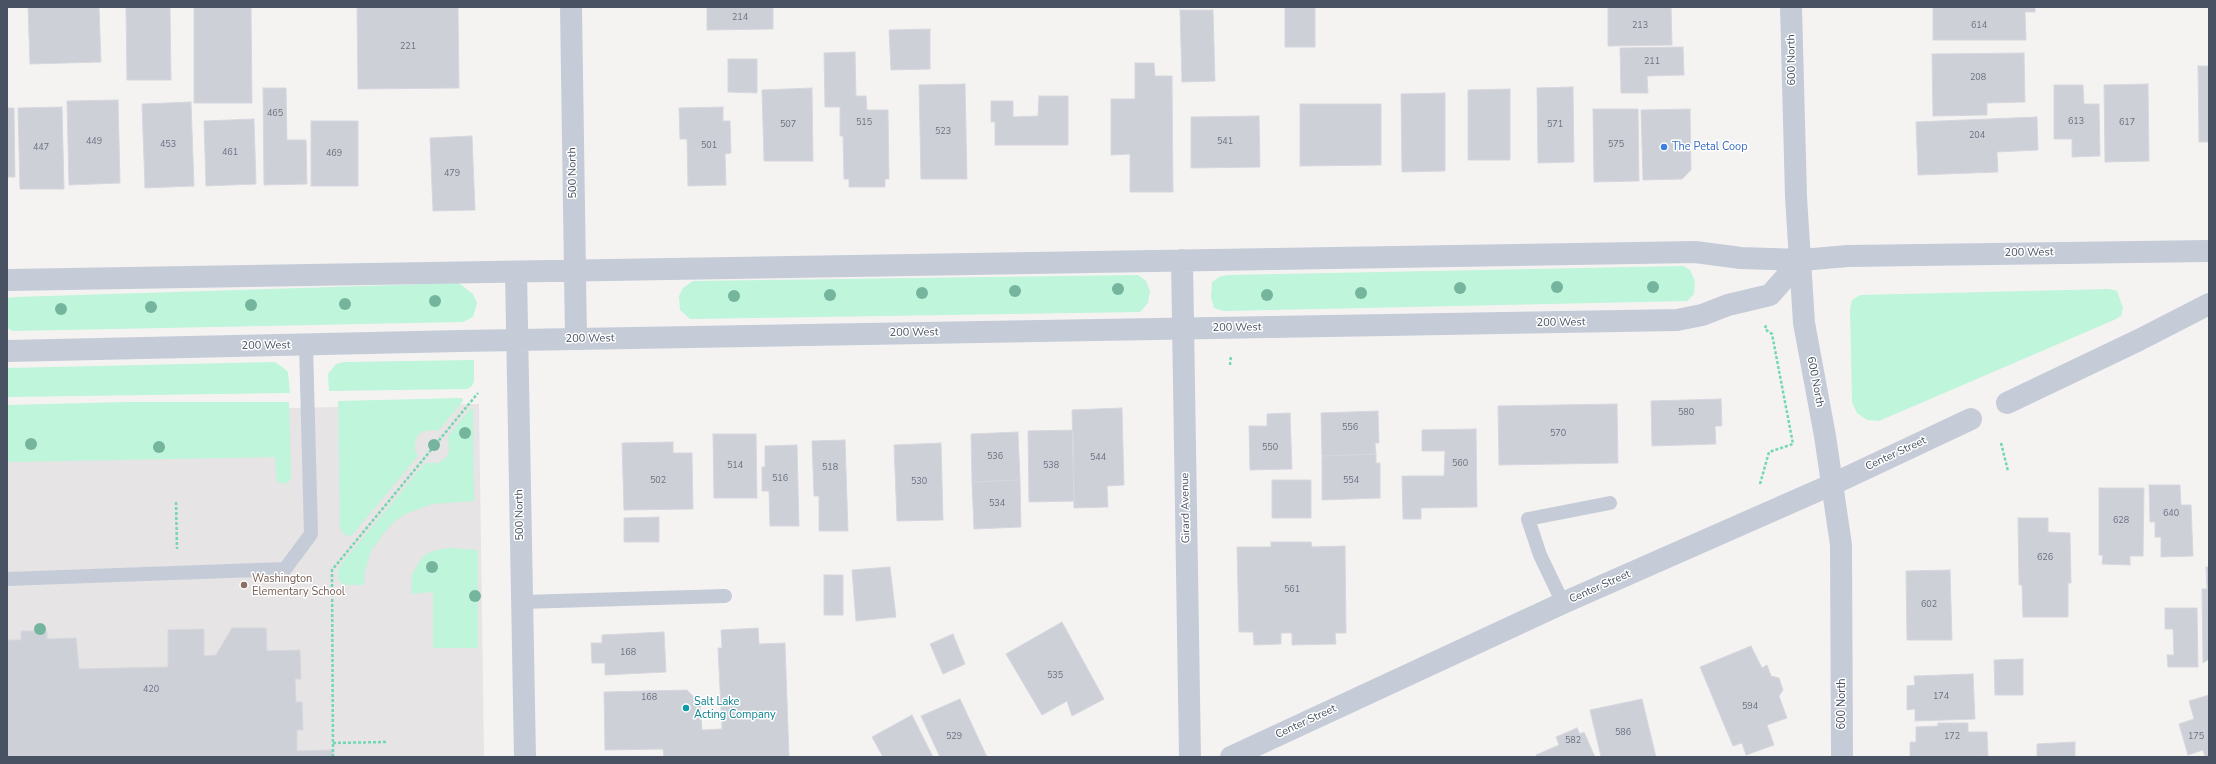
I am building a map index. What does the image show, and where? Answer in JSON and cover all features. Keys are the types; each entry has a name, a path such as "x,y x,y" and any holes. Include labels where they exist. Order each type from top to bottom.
{"street":[{"name":"500 North","path":"570,7 576,339"},
{"name":"600 North","path":"1791,7 1796,197 1804,323 1833,484 1841,545 1842,757"},
{"name":"200 West","path":"7,280 575,272 1696,252 1741,258 1801,260 1858,256 2209,251"},
{"name":"Girard Avenue","path":"1182,260 1190,757"},
{"name":"200 West","path":"7,351 517,340 1677,320 1702,315 1728,306 1770,295 1801,260"},
{"name":"500 North","path":"516,272 525,757"},
{"path":"2007,404 2139,340 2209,304"},
{"name":"Center Street","path":"1231,757 1564,603 1833,484 1971,420"}],"lane":[{"path":"7,579 285,569 311,534 306,345"},
{"path":"1564,603 1540,555 1528,518 1610,503"},
{"path":"522,602 725,596"}],"path":[{"path":"1765,329 1772,334 1793,444 1769,452"},
{"path":"1230,365 1231,355"},
{"path":"333,757 332,570 478,393"},
{"path":"2001,443 2008,471"},
{"path":"176,502 177,557"},
{"path":"333,743 386,742"}],"shaded area":[{"name":"Washington Elementary School","path":"479,404 484,757 7,757 7,414"}],"green space":[{"path":"1684,266 1690,270 1695,281 1694,294 1687,301 1224,311 1214,308 1211,297 1212,282 1219,277 1228,275"},
{"path":"1138,275 1146,281 1150,291 1148,303 1140,312 690,319 680,310 679,296 683,288 693,281"},
{"path":"459,283 473,294 477,303 473,317 463,322 13,331 7,328 7,298 15,297"},
{"path":"2109,289 2117,291 2123,308 2121,316 2114,320 1879,421 1867,420 1857,413 1852,402 1850,309 1852,300 1860,295"},
{"path":"474,360 474,381 472,386 467,389 329,391 328,374 336,364 344,362"},
{"path":"274,362 288,372 290,393 7,397 7,368"},
{"path":"462,398 463,401 439,430 423,431 418,435 415,442 415,450 418,456 352,535 347,536 343,533 340,528 338,401"},
{"path":"127,402 289,402 291,478 287,483 282,484 277,481 275,457 7,462 7,405"},
{"path":"471,408 473,409 474,501 432,504 405,514 395,521 383,534 371,551 365,571 364,585 344,585 338,579 338,570 343,562 425,463 439,463 446,458 449,451 448,436"},
{"path":"450,548 478,550 478,648 433,648 433,592 411,594 412,575 419,562 426,554 437,550"}],"building":[{"path":"28,7 99,7 101,62 30,64"},
{"path":"126,7 170,7 171,80 127,80"},
{"path":"194,7 251,7 252,103 194,103"},
{"path":"357,7 458,7 459,88 358,89"},
{"path":"707,7 773,7 773,29 707,30"},
{"path":"1285,7 1315,7 1315,47 1285,47"},
{"path":"1608,7 1671,7 1672,45 1608,46"},
{"path":"1933,7 2035,7 2035,12 2025,12 2026,40 1933,40"},
{"path":"1180,10 1213,10 1215,81 1182,82"},
{"path":"930,29 930,69 891,70 889,30"},
{"path":"1683,47 1684,75 1647,76 1648,93 1621,93 1620,48"},
{"path":"855,52 856,96 866,96 867,110 888,110 889,179 885,179 885,187 849,187 849,179 844,179 843,136 840,136 840,107 825,107 824,53"},
{"path":"2024,53 2025,102 1987,103 1987,115 1933,116 1932,54"},
{"path":"728,59 757,59 757,93 728,92"},
{"path":"1135,63 1154,63 1155,76 1172,76 1173,192 1130,192 1130,154 1111,155 1111,99 1135,99"},
{"path":"2198,66 2209,66 2209,142 2199,142"},
{"path":"965,84 967,179 921,179 919,85"},
{"path":"2148,84 2149,161 2105,162 2104,85"},
{"path":"2054,85 2083,85 2084,104 2099,104 2100,156 2072,157 2072,139 2054,139"},
{"path":"1573,87 1574,162 1538,163 1537,88"},
{"path":"263,88 286,88 287,140 306,140 307,184 264,185"},
{"path":"812,88 813,161 764,161 762,90"},
{"path":"1510,89 1510,160 1468,160 1468,90"},
{"path":"1445,93 1445,171 1402,172 1401,94"},
{"path":"1039,96 1068,96 1068,145 995,145 995,122 991,122 991,101 1013,101 1013,117 1038,116"},
{"path":"118,100 120,183 69,185 67,101"},
{"path":"191,102 194,186 145,188 142,104"},
{"path":"1300,104 1381,104 1381,165 1300,166"},
{"path":"62,107 64,189 20,189 18,108"},
{"path":"723,107 723,121 730,121 731,153 725,154 726,185 688,186 687,139 680,139 679,108"},
{"path":"7,108 14,108 15,177 7,177"},
{"path":"1593,109 1638,109 1639,181 1594,182"},
{"path":"1690,109 1691,170 1682,179 1643,180 1641,110"},
{"path":"1259,116 1260,167 1191,168 1191,117"},
{"path":"2037,117 2038,150 1997,152 1998,172 1918,175 1916,122"},
{"path":"254,119 256,184 206,186 204,121"},
{"path":"311,121 358,121 358,186 311,186"},
{"path":"472,136 475,210 433,211 430,138"},
{"path":"1721,399 1722,426 1715,426 1716,444 1652,446 1651,401"},
{"path":"1617,404 1618,463 1499,465 1498,406"},
{"path":"1122,408 1124,485 1107,486 1108,507 1074,508 1072,410"},
{"path":"1378,411 1379,443 1375,443 1376,454 1322,456 1321,413"},
{"path":"1290,413 1292,469 1250,470 1249,426 1267,426 1267,414"},
{"path":"1476,429 1477,507 1421,508 1421,519 1403,519 1402,476 1444,476 1445,451 1422,451 1422,430"},
{"path":"1073,430 1074,501 1029,502 1028,431"},
{"path":"1018,432 1020,480 972,482 971,434"},
{"path":"713,434 756,434 757,498 714,498"},
{"path":"845,440 848,531 819,531 819,496 814,496 812,441"},
{"path":"673,442 673,453 692,453 693,509 624,510 622,443"},
{"path":"941,443 943,520 897,521 894,445"},
{"path":"797,445 799,526 770,526 769,491 762,491 762,467 765,467 765,446"},
{"path":"1376,454 1376,463 1380,463 1380,498 1322,500 1322,456"},
{"path":"1020,480 1021,527 974,529 972,482"},
{"path":"1272,480 1311,480 1311,518 1272,518"},
{"path":"2149,485 2180,485 2181,505 2191,505 2193,556 2161,557 2161,537 2155,537 2155,522 2150,522"},
{"path":"2099,488 2144,488 2143,556 2130,556 2130,565 2102,564 2103,555 2099,555"},
{"path":"659,517 659,542 624,542 624,518"},
{"path":"2018,518 2048,518 2048,532 2070,533 2071,583 2068,583 2068,617 2023,617 2022,585 2019,585"},
{"path":"1271,542 1311,542 1312,547 1345,546 1346,633 1335,633 1336,644 1292,645 1292,633 1281,633 1281,644 1254,645 1253,632 1239,632 1237,547 1271,547"},
{"path":"890,567 896,617 856,621 852,570"},
{"path":"2206,567 2209,567 2209,659 2203,663 2202,589 2207,589"},
{"path":"1950,570 1952,640 1907,640 1906,571"},
{"path":"824,575 843,575 843,615 824,615"},
{"path":"2165,608 2197,608 2198,667 2168,667 2167,655 2174,655 2173,629 2165,629"},
{"path":"1062,622 1104,699 1072,716 1067,701 1042,715 1006,654"},
{"path":"232,628 266,628 267,651 300,650 301,679 295,679 296,702 302,702 303,730 297,730 297,751 333,750 333,757 7,757 7,640 21,640 21,631 47,631 47,639 76,638 79,669 168,667 168,630 204,629 204,656 216,655"},
{"path":"758,628 759,644 785,643 789,757 664,757 663,749 605,750 604,692 687,690 700,704 702,730 722,729 718,648 722,648 721,630"},
{"path":"664,632 666,672 605,675 605,663 592,663 591,643 602,643 602,635"},
{"path":"953,634 965,664 943,674 930,644"},
{"path":"1751,646 1762,668 1767,665 1771,676 1779,678 1783,690 1779,696 1787,718 1767,725 1774,745 1746,755 1742,743 1733,746 1700,667"},
{"path":"2023,659 2023,695 1995,695 1994,660"},
{"path":"1973,674 1975,719 1915,721 1915,709 1907,710 1907,686 1915,685 1914,676"},
{"path":"2209,695 2209,757 2205,757 2203,750 2188,755 2179,724 2194,719 2189,701"},
{"path":"960,699 987,757 940,757 921,716"},
{"path":"1642,699 1656,757 1601,757 1590,710"},
{"path":"912,715 933,757 883,757 872,737"},
{"path":"1938,723 1968,723 1968,732 1987,732 1988,756 1910,757 1910,742 1916,742 1916,727 1938,726"},
{"path":"1577,728 1580,734 1584,732 1595,757 1537,757 1536,755 1559,745 1556,737"},
{"path":"2075,742 2075,757 2037,757 2037,744"}],"place":[{"name":"The Petal Coop","path":"1664,147"},
{"name":"Washington Elementary School","path":"244,585"},
{"name":"Salt Lake Acting Company","path":"686,708"}]}
